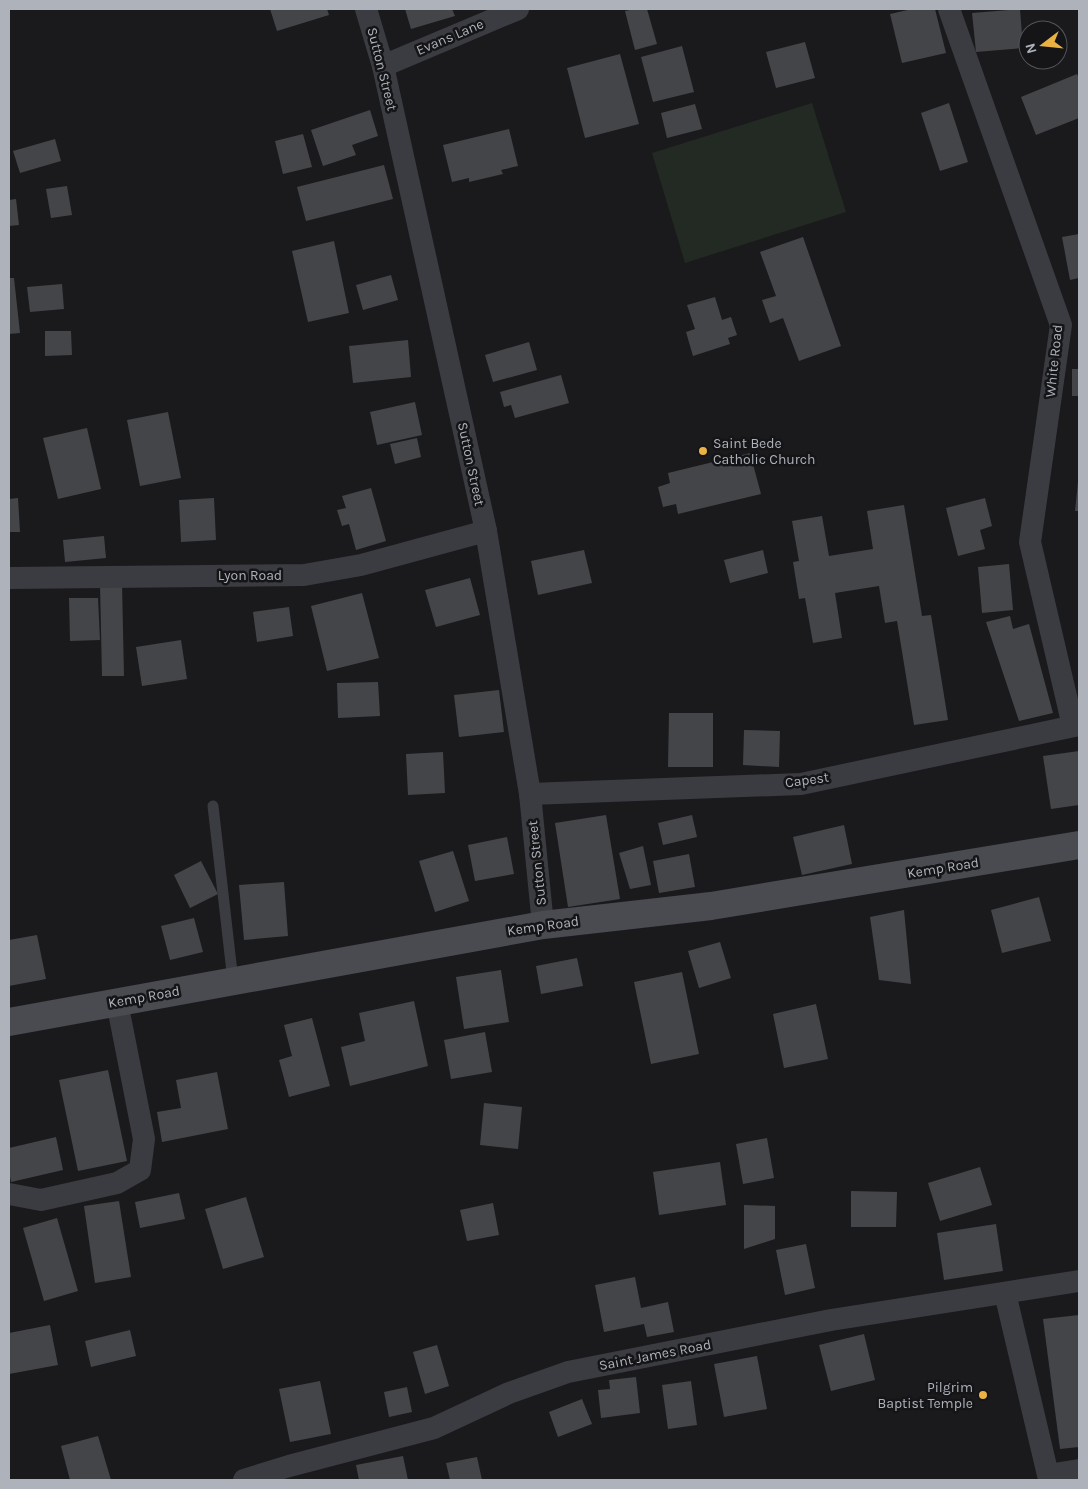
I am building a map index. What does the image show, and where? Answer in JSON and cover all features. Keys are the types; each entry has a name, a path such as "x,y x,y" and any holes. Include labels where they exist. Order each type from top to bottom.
{"street":[{"name":"Sutton Street","path":"366,9 383,66 486,530 530,794 543,925"},
{"name":"Evans Lane","path":"383,66 518,9"},
{"name":"White Road","path":"949,9 1070,322 1030,542 1076,726"},
{"name":"Lyon Road","path":"9,578 304,575 361,565 486,530"},
{"name":"Capest","path":"530,794 801,784 1076,726"},
{"name":"Kemp Road","path":"9,1022 543,925 711,906 1079,845"},
{"path":"9,1194 41,1200 117,1183 140,1170 144,1139 117,1002"},
{"name":"Saint James Road","path":"244,1480 289,1466 434,1428 509,1393 568,1372 831,1320 1079,1281"},
{"path":"1005,1293 1048,1475 1079,1470"}],"lane":[{"path":"213,806 233,981"}],"shaded area":[{"path":"812,103 846,212 685,263 652,153"}],"building":[{"path":"270,9 327,9 329,15 277,31"},
{"path":"405,9 452,9 455,16 411,29"},
{"path":"647,9 657,44 635,50 625,11"},
{"path":"912,9 935,9 946,53 902,63 890,14"},
{"path":"1020,9 1018,48 976,52 972,13"},
{"path":"805,42 815,78 776,88 766,52"},
{"path":"682,46 694,92 653,102 641,57"},
{"path":"620,54 639,124 585,138 567,68"},
{"path":"1077,74 1079,79 1079,118 1036,135 1021,97"},
{"path":"949,103 968,162 940,171 921,113"},
{"path":"695,104 702,129 667,138 661,113"},
{"path":"370,110 378,136 352,145 356,155 323,166 311,130"},
{"path":"509,129 518,166 501,170 503,174 469,182 469,178 452,182 443,145"},
{"path":"303,134 312,167 283,174 275,141"},
{"path":"55,139 61,161 20,173 13,151"},
{"path":"384,165 393,199 306,221 297,187"},
{"path":"67,186 72,215 51,218 46,189"},
{"path":"16,199 19,225 9,226 9,200"},
{"path":"1079,234 1079,278 1070,280 1062,237"},
{"path":"803,237 841,346 799,361 783,318 770,323 762,300 776,296 760,252"},
{"path":"334,241 349,313 308,322 292,251"},
{"path":"391,275 398,300 363,310 356,285"},
{"path":"9,278 14,278 20,333 9,334"},
{"path":"62,284 64,309 30,312 27,287"},
{"path":"715,297 722,320 731,317 737,335 728,338 730,344 693,356 686,332 695,329 687,305"},
{"path":"45,331 71,331 72,355 45,356"},
{"path":"408,340 411,377 353,383 349,346"},
{"path":"529,342 537,370 493,382 485,355"},
{"path":"1072,369 1079,369 1079,396 1072,396"},
{"path":"561,375 569,403 515,418 511,405 504,407 500,392"},
{"path":"415,402 422,435 377,445 370,412"},
{"path":"168,412 181,478 140,486 127,420"},
{"path":"87,428 101,489 58,499 43,438"},
{"path":"417,438 421,457 395,464 390,444"},
{"path":"750,453 761,494 678,514 676,504 663,507 658,487 670,483 668,473"},
{"path":"1078,482 1079,511 1075,511"},
{"path":"371,488 386,541 356,550 349,524 342,526 337,510 346,508 342,496"},
{"path":"18,498 20,532 9,532 9,499"},
{"path":"214,498 216,540 181,542 179,500"},
{"path":"985,498 992,526 980,530 985,549 958,556 946,508"},
{"path":"904,505 922,616 931,615 948,720 914,725 897,621 885,623 879,586 835,593 842,638 813,643 805,598 799,599 793,562 799,561 792,521 822,516 829,556 873,549 867,511"},
{"path":"104,536 106,558 65,562 63,540"},
{"path":"584,550 592,583 538,595 531,561"},
{"path":"763,550 768,573 730,583 724,560"},
{"path":"1009,564 1013,610 982,613 978,567"},
{"path":"470,578 480,615 436,627 425,590"},
{"path":"122,583 124,676 102,676 100,584"},
{"path":"362,593 379,658 327,671 311,606"},
{"path":"69,598 98,598 100,640 70,641"},
{"path":"289,607 293,636 257,642 253,612"},
{"path":"1010,616 1013,629 1029,624 1053,713 1019,721 986,622"},
{"path":"181,640 187,679 142,686 136,647"},
{"path":"378,682 380,716 338,718 337,683"},
{"path":"499,690 504,732 459,737 454,695"},
{"path":"669,713 713,713 713,767 668,767"},
{"path":"744,730 780,731 779,767 743,765"},
{"path":"1079,751 1079,805 1051,809 1043,756"},
{"path":"443,752 445,793 408,795 406,754"},
{"path":"606,815 620,899 568,907 555,823"},
{"path":"692,815 697,837 663,845 658,823"},
{"path":"844,825 852,864 802,875 793,837"},
{"path":"507,837 514,874 475,881 468,845"},
{"path":"643,846 651,885 630,889 619,853"},
{"path":"453,851 469,901 435,912 419,861"},
{"path":"689,854 695,887 659,893 653,861"},
{"path":"201,861 218,894 190,908 174,875"},
{"path":"284,882 288,936 244,940 239,885"},
{"path":"1039,897 1051,941 1002,953 991,910"},
{"path":"904,910 911,984 879,980 870,917"},
{"path":"194,918 203,952 170,960 161,926"},
{"path":"37,935 46,979 9,986 9,940"},
{"path":"720,942 731,978 699,988 688,951"},
{"path":"577,958 583,986 541,994 536,966"},
{"path":"501,970 509,1022 464,1029 456,977"},
{"path":"682,972 699,1054 651,1064 634,982"},
{"path":"414,1001 428,1066 350,1086 341,1047 365,1041 359,1013"},
{"path":"816,1004 828,1059 784,1068 773,1014"},
{"path":"312,1018 330,1086 289,1097 279,1060 292,1056 284,1025"},
{"path":"485,1032 492,1072 451,1079 444,1040"},
{"path":"108,1070 127,1161 78,1171 59,1080"},
{"path":"217,1072 228,1129 162,1142 157,1112 181,1108 176,1080"},
{"path":"484,1103 522,1107 518,1149 480,1145"},
{"path":"56,1137 63,1170 11,1182 9,1148"},
{"path":"767,1138 774,1178 743,1184 736,1144"},
{"path":"720,1162 726,1205 659,1215 653,1172"},
{"path":"980,1167 992,1205 940,1221 928,1183"},
{"path":"851,1191 897,1192 896,1227 851,1227"},
{"path":"179,1193 185,1219 140,1228 135,1202"},
{"path":"246,1197 264,1257 223,1269 205,1209"},
{"path":"119,1201 131,1277 95,1283 84,1206"},
{"path":"493,1203 499,1235 467,1241 460,1210"},
{"path":"744,1205 775,1206 775,1239 744,1249"},
{"path":"57,1218 78,1291 44,1301 23,1228"},
{"path":"996,1224 1003,1271 944,1280 937,1233"},
{"path":"806,1244 815,1288 785,1295 776,1250"},
{"path":"635,1277 641,1308 668,1302 674,1332 647,1337 644,1324 604,1332 595,1285"},
{"path":"1079,1315 1079,1447 1060,1449 1043,1319"},
{"path":"50,1325 58,1365 9,1374 9,1333"},
{"path":"130,1330 136,1356 91,1367 85,1341"},
{"path":"864,1334 875,1380 831,1391 819,1345"},
{"path":"437,1345 449,1386 425,1394 413,1352"},
{"path":"757,1356 767,1409 724,1417 714,1364"},
{"path":"636,1377 640,1413 601,1418 598,1390 610,1389 609,1380"},
{"path":"320,1381 331,1434 290,1442 279,1389"},
{"path":"691,1381 697,1425 668,1429 662,1385"},
{"path":"407,1387 412,1412 389,1417 384,1392"},
{"path":"582,1399 592,1424 558,1437 549,1412"},
{"path":"98,1436 111,1480 70,1480 61,1446"},
{"path":"403,1456 408,1480 359,1480 356,1465"},
{"path":"477,1457 482,1480 450,1480 446,1463"}],"place":[{"name":"Saint Bede Catholic Church","path":"703,451"},
{"name":"Pilgrim Baptist Temple","path":"983,1395"}]}
